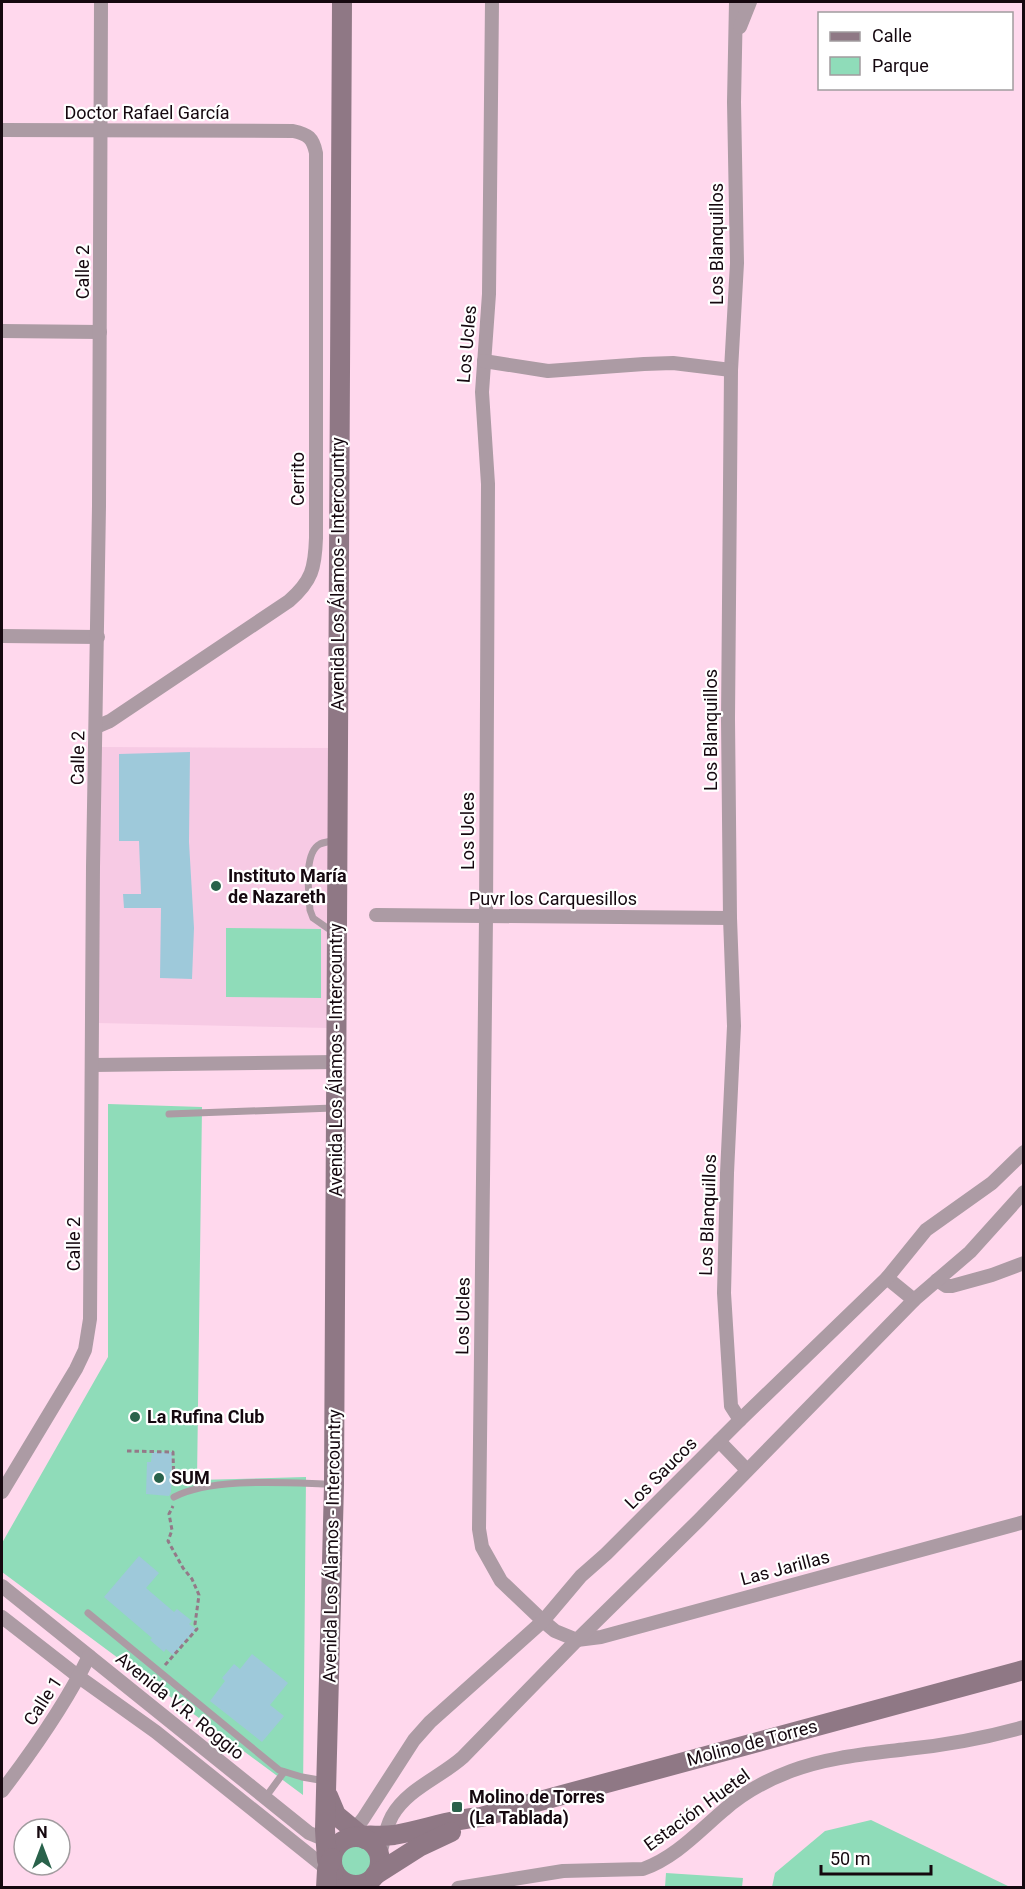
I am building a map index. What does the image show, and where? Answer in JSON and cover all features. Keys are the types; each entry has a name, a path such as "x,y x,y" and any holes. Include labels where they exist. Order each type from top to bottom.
{"main road":[{"name":"Avenida Los Álamos - Intercountry","path":"341,1853 327,1788 334,1485 342,2"},
{"name":"Molino de Torres","path":"341,1853 385,1835 424,1830 481,1817 1023,1670"},
{"path":"327,1788 336,1815 342,1881 355,1885 362,1884 374,1874 374,1846 341,1853"},
{"name":"Molino de Torres","path":"374,1874 419,1847 472,1824 481,1817"}],"street":[{"name":"Calle 2","path":"2,1492 76,1369 88,1335 92,1297 93,867 98,637 101,2"},
{"name":"Los Ucles","path":"492,2 489,294 482,409 488,484 479,1529 482,1547 501,1581 555,1631 577,1640"},
{"name":"Los Blanquillos","path":"736,2 734,102 737,263 731,370 728,707 730,918 734,1026 724,1293 731,1406 740,1420"},
{"name":"Los Blanquillos","path":"736,38 750,2"},
{"name":"Doctor Rafael García","path":"2,130 293,131"},
{"name":"Cerrito","path":"96,728 110,721 289,601 308,582 314,569 316,538 316,153 314,142 309,136 293,131"},
{"path":"2,331 100,332"},
{"path":"484,361 548,371 663,363 731,370"},
{"path":"2,636 98,637"},
{"name":"Puvr los Carquesillos","path":"376,915 730,918"},
{"path":"93,1065 336,1062"},
{"name":"Los Saucos","path":"341,1853 390,1775 414,1740 430,1722 543,1621 581,1576 887,1278 926,1230 992,1183 1023,1152"},
{"path":"374,1874 385,1835 396,1810 410,1795 451,1767 699,1520 914,1300 970,1252 1023,1192"},
{"path":"937,1280 946,1286 952,1286 992,1275 1023,1263"},
{"path":"887,1278 914,1300"},
{"path":"719,1440 747,1470"},
{"name":"Las Jarillas","path":"577,1640 601,1637 1023,1522"},
{"name":"Avenida V.R. Roggio","path":"2,1586 309,1833 341,1853"},
{"name":"Avenida V.R. Roggio","path":"2,1617 79,1677 156,1732 341,1853"},
{"name":"Calle 1","path":"2,1791 39,1740 79,1677 89,1656"},
{"path":"156,1732 166,1718"},
{"name":"Estación Huetel","path":"458,1887 563,1871 643,1869 654,1865 679,1849 726,1808 746,1794 792,1771 844,1757 946,1744 1023,1727"}],"lane":[{"path":"336,934 314,918 310,910 309,859 320,844 337,840"},
{"path":"169,1114 336,1108"},
{"path":"174,1497 185,1491 225,1484 334,1485"},
{"path":"88,1613 279,1770 327,1788"},
{"path":"266,1798 284,1772"}],"path":[{"path":"127,1451 173,1452 174,1503 169,1514 172,1530 168,1541 192,1579 199,1596 195,1624 197,1629 158,1672"}],"shaded area":[{"name":"Instituto María de Nazareth","path":"99,747 337,748 329,1028 97,1023"}],"green space":[{"path":"226,928 321,929 321,998 226,997"},
{"name":"La Rufina Club","path":"108,1104 202,1107 197,1480 306,1477 303,1795 2,1572 2,1543 108,1357"},
{"path":"871,1820 1010,1887 772,1887 775,1873 825,1831"},
{"path":"356,1844 368,1849 373,1861 368,1873 356,1878 344,1873 339,1861 344,1849"},
{"path":"666,1873 743,1878 742,1887 665,1887"}],"building":[{"path":"190,752 189,842 194,928 192,979 160,978 161,908 124,908 123,894 141,894 139,841 119,841 119,754"},
{"name":"SUM","path":"152,1452 172,1452 169,1496 146,1494 147,1462 151,1462"},
{"path":"139,1556 159,1573 146,1588 174,1612 177,1609 192,1621 189,1624 196,1629 173,1655 166,1649 164,1652 150,1640 152,1638 104,1597"},
{"path":"252,1654 288,1683 270,1705 284,1716 262,1742 210,1701 225,1681 222,1678 234,1664 240,1669"}],"place":[{"name":"Instituto María de Nazareth","path":"216,886"},
{"name":"La Rufina Club","path":"135,1417"},
{"name":"SUM","path":"159,1478"},
{"name":"Molino de Torres (La Tablada)","path":"457,1807"}]}
